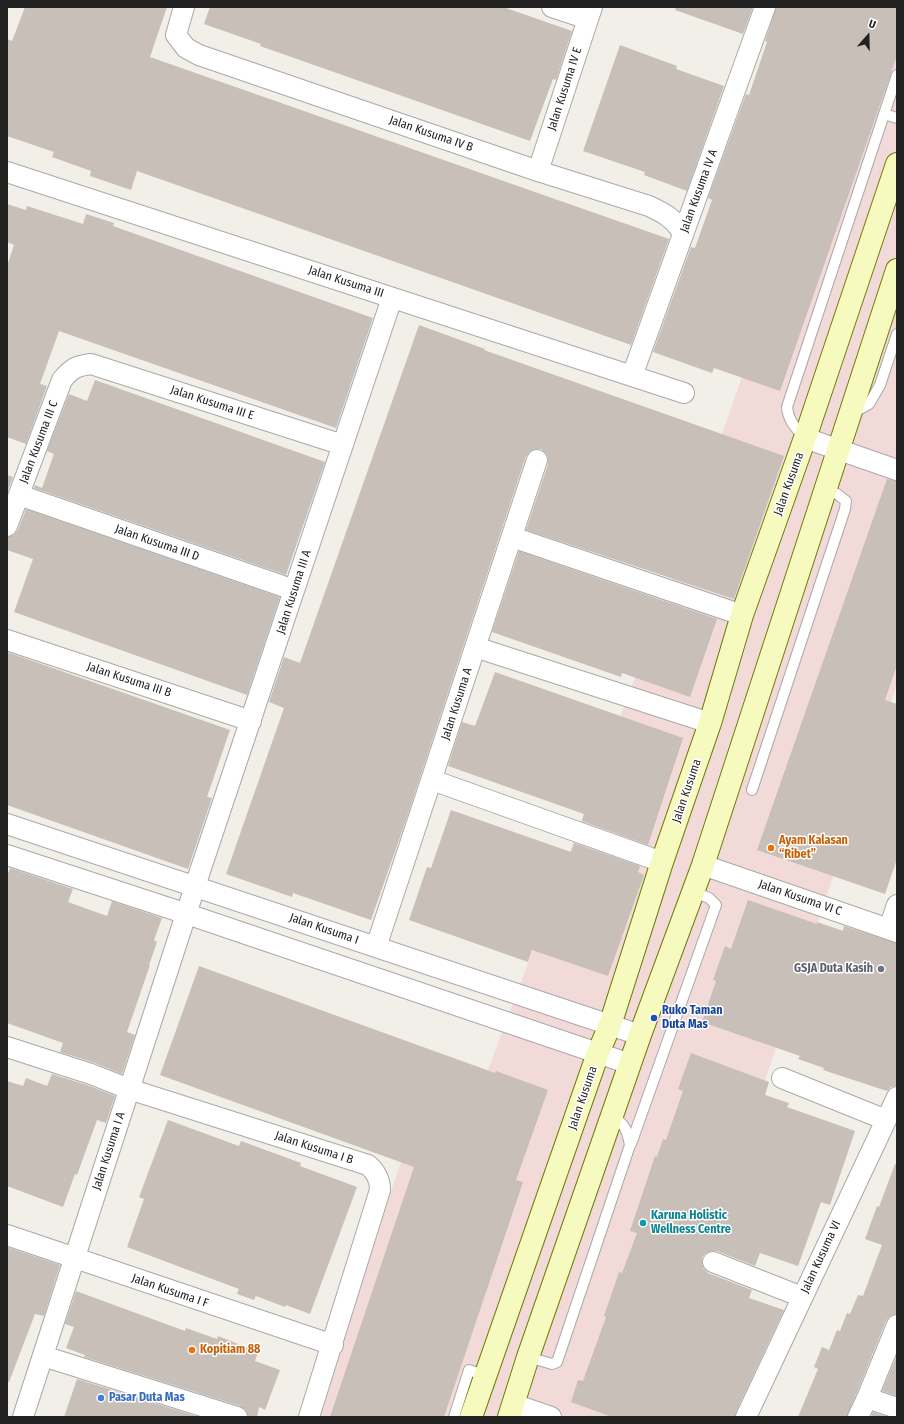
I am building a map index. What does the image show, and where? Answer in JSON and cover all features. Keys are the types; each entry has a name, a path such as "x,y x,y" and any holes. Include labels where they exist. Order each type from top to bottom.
{"street":[{"name":"Jalan Kusuma IV B","path":"184,7 176,35 186,48 199,55 538,171 650,206 665,213 673,220 680,227 683,235"},
{"path":"552,7 590,13"},
{"name":"Jalan Kusuma IV A","path":"632,376 765,7"},
{"name":"Jalan Kusuma IV E","path":"538,171 590,13"},
{"name":"Jalan Kusuma","path":"471,1417 598,1053 610,1025 662,862 710,723 742,615 805,438 897,164"},
{"name":"Jalan Kusuma III","path":"7,172 684,393"},
{"path":"550,1417 511,1411 528,1357 640,1035 694,892 840,449 897,270"},
{"name":"Jalan Kusuma III A","path":"196,886 392,298"},
{"name":"Jalan Kusuma III E","path":"80,366 91,364 343,445"},
{"name":"Jalan Kusuma III C","path":"7,526 62,380 71,370 80,366"},
{"path":"805,438 897,470"},
{"name":"Jalan Kusuma A","path":"376,947 537,460"},
{"name":"Jalan Kusuma III D","path":"19,495 294,590"},
{"path":"512,537 742,615"},
{"name":"Jalan Kusuma III B","path":"7,640 251,720"},
{"path":"475,647 710,723"},
{"path":"432,780 662,862"},
{"name":"Jalan Kusuma I","path":"7,824 640,1035"},
{"path":"7,855 187,914 630,1064"},
{"name":"Jalan Kusuma VI C","path":"703,865 893,930"},
{"name":"Jalan Kusuma I A","path":"23,1417 196,886"},
{"path":"893,930 897,905"},
{"name":"Jalan Kusuma I B","path":"7,1047 91,1074 129,1089 368,1165 373,1170 380,1182 380,1190 309,1417"},
{"path":"782,1078 886,1120"},
{"name":"Jalan Kusuma VI","path":"746,1417 897,1097"},
{"name":"Jalan Kusuma I F","path":"7,1235 332,1345"},
{"path":"714,1262 802,1297"},
{"path":"858,1417 897,1325"},
{"path":"43,1356 237,1417"},
{"path":"867,1398 897,1408"}],"lane":[{"path":"805,438 794,427 788,416 787,407 897,75"},
{"path":"884,114 897,118"},
{"path":"850,415 869,404 880,385 897,334"},
{"path":"752,790 845,509 846,501 837,494 826,490"},
{"path":"528,1357 552,1364 557,1362 630,1145 716,905 709,898 694,892"},
{"path":"612,1115 624,1124 630,1145"},
{"path":"454,1417 469,1370 486,1376"}],"shaded area":[{"path":"870,7 897,7 897,684 653,1417 312,1417 405,1151 464,1134 669,587"}],"building":[{"path":"25,7 167,7 150,57 669,239 631,345 137,171 131,190 90,176 91,171 52,157 54,152 7,136 7,39 12,41"},
{"path":"210,7 503,7 572,31 556,80 553,79 530,141 260,46 261,44 204,24"},
{"path":"676,7 753,7 743,34 675,10"},
{"path":"776,7 897,7 897,56 780,391 714,368 712,373 653,352 691,247 695,248 712,200 708,198 746,94 749,95 767,42 765,41"},
{"path":"620,45 677,66 676,69 724,86 687,191 644,175 645,172 583,151"},
{"path":"7,204 26,210 27,206 83,224 86,214 114,223 113,226 373,318 336,428 59,331 40,384 47,386 26,444 7,437 7,266 14,245 7,242"},
{"path":"419,325 485,349 484,350 784,456 734,599 526,530 548,464 546,453 541,449 535,449 529,452 526,456 406,820 371,920 293,893 292,897 226,874 284,708 269,702 284,657 300,663"},
{"path":"95,380 325,462 286,575 34,488 35,485 42,488 54,454 47,451 69,394 87,401"},
{"path":"7,475 13,477 7,493"},
{"path":"887,479 897,481 897,665 885,700 897,704 897,859 885,894 757,850"},
{"path":"26,509 280,597 247,695 14,612 33,559 7,550 7,537 14,535 18,530"},
{"path":"519,551 717,619 690,697 622,673 621,677 492,632"},
{"path":"7,652 230,730 207,797 212,798 188,869 7,805"},
{"path":"495,672 683,738 648,845 582,821 584,814 448,766 462,722 475,726"},
{"path":"451,810 571,852 574,843 640,866 638,872 644,875 608,976 532,950 528,962 409,920 427,867 431,868"},
{"path":"10,868 73,889 68,902 107,916 112,901 162,918 154,940 157,942 150,965 127,1032 135,1035 122,1074 95,1063 60,1052 63,1043 7,1023 7,876"},
{"path":"748,900 817,924 817,922 843,931 844,926 897,943 896,1086 891,1087 887,1091 823,1070 824,1068 798,1059 800,1056 702,1022 716,981 713,980 725,946 731,949"},
{"path":"199,966 495,1073 496,1071 548,1090 516,1180 523,1182 444,1417 330,1417 414,1167 160,1075"},
{"path":"691,1053 769,1082 765,1095 789,1103 787,1107 855,1131 830,1205 821,1202 798,1266 760,1253 755,1266 717,1251 706,1253 702,1257 702,1264 708,1273 752,1290 749,1298 784,1310 735,1417 612,1417 571,1402 578,1380 583,1381 606,1317 604,1316 619,1272 622,1273 637,1233 630,1231 655,1156 657,1157 663,1139 666,1140 683,1091 678,1089"},
{"path":"52,1074 115,1096 106,1123 97,1120 77,1175 75,1174 63,1207 7,1186 7,1081 23,1086 26,1078 47,1086"},
{"path":"168,1120 239,1146 241,1141 301,1163 300,1166 357,1187 310,1314 286,1305 285,1307 256,1296 254,1300 237,1294 239,1289 127,1247 144,1199 139,1197"},
{"path":"895,1164 897,1165 897,1314 890,1316 886,1321 847,1417 798,1417 818,1369 814,1367 822,1347 829,1350 837,1330 840,1331 847,1313 850,1314 858,1295 863,1296 882,1245 865,1239"},
{"path":"7,1247 60,1265 44,1316 35,1314 9,1382 7,1382"},
{"path":"76,1291 185,1331 186,1328 217,1339 218,1336 258,1352 255,1361 280,1370 265,1410 259,1407 257,1417 248,1417 246,1410 240,1406 84,1357 85,1355 66,1348 74,1327 65,1324"},
{"path":"897,1355 897,1396 882,1391"},
{"name":"Pasar Duta Mas","path":"77,1379 199,1417 64,1417"},
{"path":"873,1412 888,1417 871,1417"}],"place":[{"name":"Ayam Kalasan “Ribet”","path":"771,848"},
{"name":"GSJA Duta Kasih","path":"881,969"},
{"name":"Ruko Taman Duta Mas","path":"654,1018"},
{"name":"Karuna Holistic Wellness Centre","path":"643,1223"},
{"name":"Kopitiam 88","path":"192,1350"},
{"name":"Pasar Duta Mas","path":"101,1398"}]}
